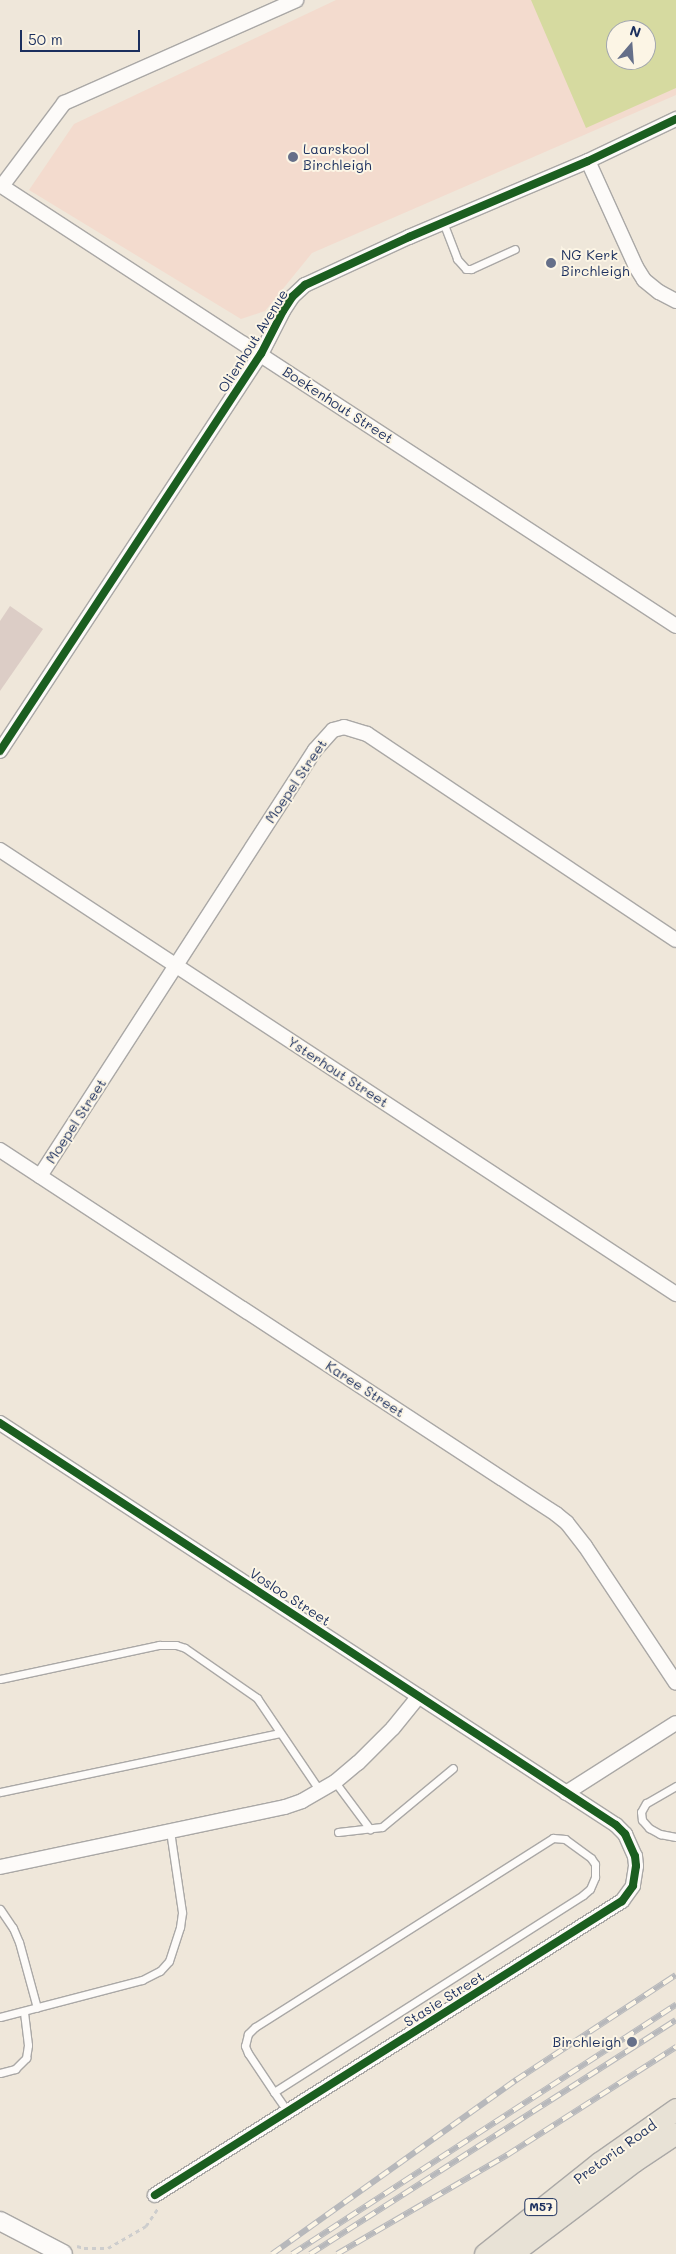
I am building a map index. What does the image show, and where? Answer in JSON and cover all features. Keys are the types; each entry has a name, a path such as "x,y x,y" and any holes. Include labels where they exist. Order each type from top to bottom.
{"main road":[{"name":"Pretoria Road","path":"484,2254 598,2163 676,2109"},
{"name":"Pretoria Road","path":"511,2254 672,2140"}],"street":[{"path":"1,185 64,103 296,0"},
{"name":"Olienhout Avenue","path":"0,751 261,354 283,311 305,285 333,270 588,161 676,119"},
{"path":"588,161 640,274 658,292 676,301"},
{"name":"Boekenhout Street","path":"1,185 676,626"},
{"name":"Moepel Street","path":"40,1176 315,750 324,737 333,730 344,727 367,734 676,940"},
{"name":"Ysterhout Street","path":"0,850 676,1294"},
{"name":"Karee Street","path":"0,1150 556,1514 567,1523 585,1546 676,1683"},
{"name":"Vosloo Street","path":"0,1423 566,1793"},
{"path":"0,1866 285,1807 302,1801 335,1782 358,1763 393,1728 419,1696"},
{"path":"566,1793 676,1723"},
{"name":"Stasie Street","path":"155,2195 174,2185 611,1908 629,1893 633,1886 636,1866 631,1844 625,1834 616,1825 566,1793"},
{"path":"0,2221 69,2249"}],"lane":[{"path":"443,222 457,259 466,269 471,269 516,249"},
{"path":"0,1679 159,1645 176,1645 185,1648 250,1692 262,1705 279,1733 320,1791"},
{"path":"0,1792 279,1733"},
{"path":"338,1832 382,1827 453,1768"},
{"path":"335,1782 370,1829"},
{"path":"676,1786 646,1803 641,1812 642,1820 649,1828 660,1834 676,1837"},
{"path":"0,2017 142,1980 160,1971 170,1961 180,1927 182,1912 170,1831"},
{"path":"274,2092 583,1895 590,1889 595,1877 595,1864 591,1858 565,1839 553,1838 547,1841 256,2027 248,2034 245,2046 274,2092 288,2113"},
{"path":"0,1909 13,1928 19,1942 37,2008"},
{"path":"0,2073 15,2069 26,2058 28,2045 24,2011"}],"path":[{"path":"69,2249 108,2248 146,2226 174,2185"}],"shaded area":[{"name":"Laarskool Birchleigh","path":"336,0 676,0 676,95 312,253 265,311 241,319 29,190 74,124"}],"green space":[{"path":"531,0 676,0 676,88 586,128"}],"building":[{"path":"10,606 43,629 0,691 0,621"}],"railway":[{"path":"272,2254 516,2080 676,1975"},
{"path":"292,2254 676,2005"},
{"path":"310,2254 676,2020"},
{"path":"337,2254 507,2155 676,2047"}],"cycle path":[{"path":"0,751 261,354 292,297 305,285 409,237 588,161 676,119"},
{"path":"0,1423 616,1825 625,1834 635,1856 636,1866 633,1886 622,1901 155,2195"}],"place":[{"name":"Laarskool Birchleigh","path":"293,157"},
{"name":"NG Kerk Birchleigh","path":"551,263"},
{"name":"Birchleigh","path":"632,2042"}]}
